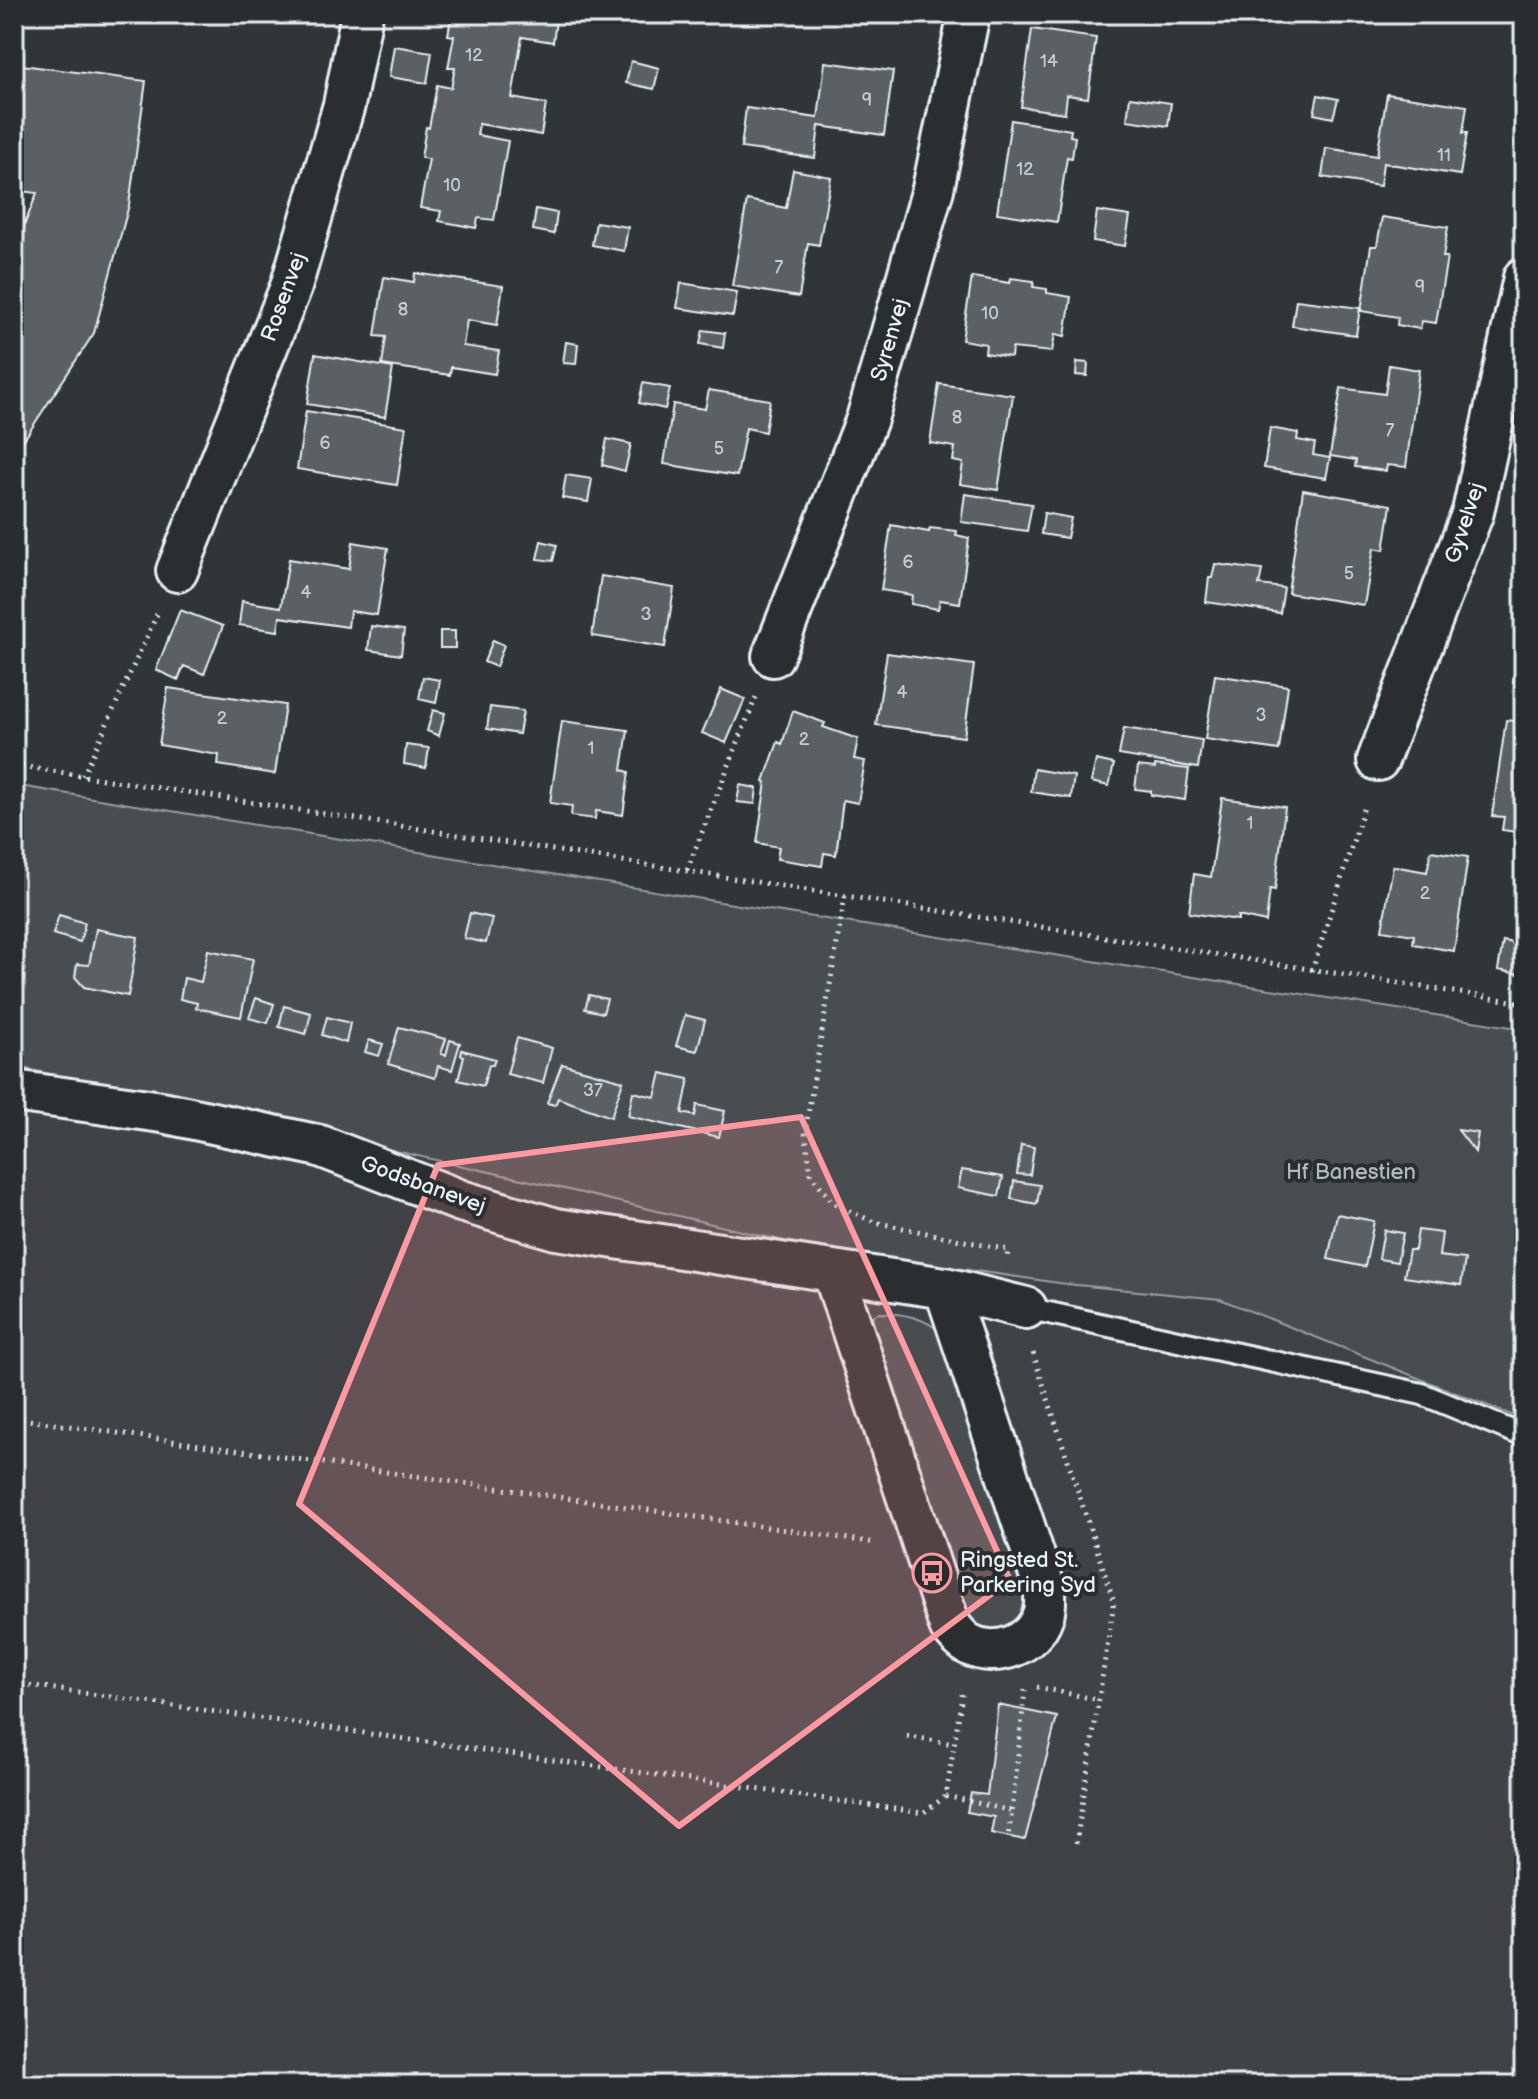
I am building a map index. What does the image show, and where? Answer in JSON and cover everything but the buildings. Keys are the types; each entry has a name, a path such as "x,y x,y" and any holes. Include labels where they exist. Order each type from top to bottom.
{"street":[{"name":"Rosenvej","path":"177,571 291,287 344,105 362,14"},
{"name":"Syrenvej","path":"773,656 867,419 933,189 969,14"},
{"name":"Gyvelvej","path":"1378,760 1473,512 1524,278"},
{"name":"Godsbanevej","path":"14,1091 162,1112 320,1146 461,1201 556,1229 945,1288 1026,1308"},
{"path":"833,1271 950,1626 966,1643 989,1651 1013,1647 1033,1634 1044,1614 1045,1589 945,1288"}],"lane":[{"path":"1026,1308 1422,1394 1524,1436"}],"path":[{"path":"83,776 177,571"},
{"path":"687,870 773,656"},
{"path":"1312,971 1378,760"},
{"path":"14,765 1524,1003"},
{"path":"845,896 805,1132 811,1174 834,1204 874,1222 1008,1250 1006,1266"},
{"path":"14,1418 819,1535"},
{"path":"14,1683 923,1813 946,1796 965,1676"},
{"path":"1008,1836 1026,1684 1099,1700"},
{"path":"907,1736 954,1744"},
{"path":"946,1796 1012,1811"}],"highlighted area":[{"path":"801,1117 1010,1580 679,1826 299,1504 438,1165"}],"shaded area":[{"path":"14,1066 535,1182 809,1247 1066,1284 1220,1299 1524,1420 1524,2085 14,2085"}],"green space":[{"name":"Hf Banestien","path":"14,785 769,910 1524,1029 1524,1420 1220,1299 1066,1284 809,1247 535,1182 14,1066"},
{"path":"878,1313 913,1317 944,1335 1024,1583 1020,1613 1016,1620 1003,1628 981,1632 965,1619 871,1329 871,1318"}],"place":[{"name":"Ringsted St. Parkering Syd","path":"932,1573"}]}
